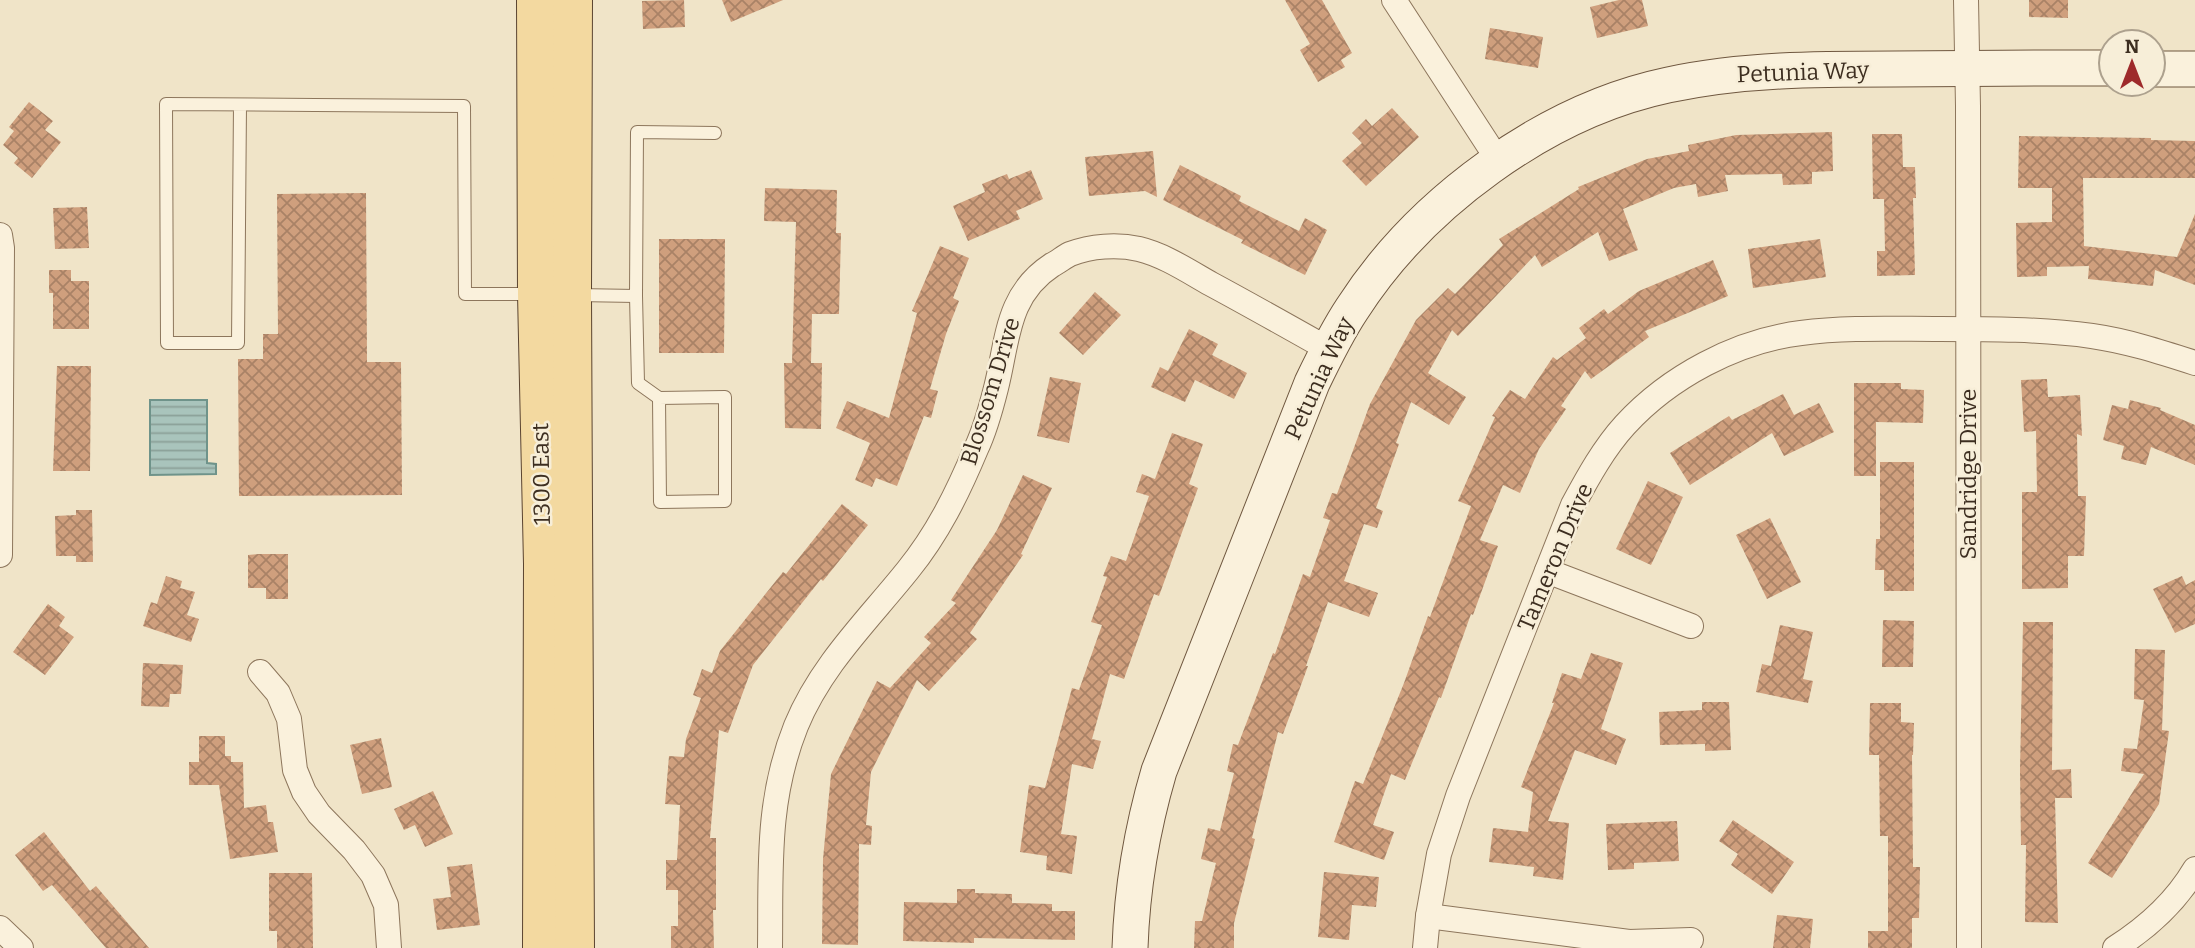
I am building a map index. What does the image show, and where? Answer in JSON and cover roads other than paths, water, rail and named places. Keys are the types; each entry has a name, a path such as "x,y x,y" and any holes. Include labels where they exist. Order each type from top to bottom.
{"main road":[{"name":"1300 East","path":"536,0 555,294 575,948"},
{"name":"1300 East","path":"542,948 543,564 555,294 573,0"}],"street":[{"path":"1394,0 1498,160"},
{"name":"Sandridge Drive","path":"1966,0 1969,948"},
{"name":"Petunia Way","path":"1130,948 1135,873 1145,820 1159,771 1307,396 1328,349 1352,308 1381,268 1452,196 1498,160 1549,130 1606,103 1665,85 1784,69 2097,68"},
{"path":"2167,69 2195,69"},
{"path":"0,235 0,555"},
{"name":"Blossom Drive","path":"770,948 772,815 780,775 796,725 818,684 844,645 909,569 935,533 958,492 979,443 996,387 1006,334 1018,301 1040,273 1069,255 1103,246 1139,249 1172,262 1328,349"},
{"name":"Tameron Drive","path":"1425,948 1439,854 1458,796 1573,505 1593,467 1625,425 1660,393 1699,366 1745,346 1798,333 1854,329 2043,331 2094,337 2195,363"},
{"path":"1547,571 1691,626"},
{"path":"260,672 278,693 289,719 295,770 304,792 319,814 354,850 373,876 386,905 389,948"},
{"path":"2115,948 2142,931 2169,906 2195,869"},
{"path":"1428,916 1629,942 1691,940"}],"lane":[{"path":"240,105 238,343 167,343 166,104 464,106 466,294 636,296"},
{"path":"659,398 660,502 725,502 725,397 659,398 638,383 637,132 715,132"}],"water":[{"path":"150,400 207,400 207,463 216,464 216,474 150,475"}]}
